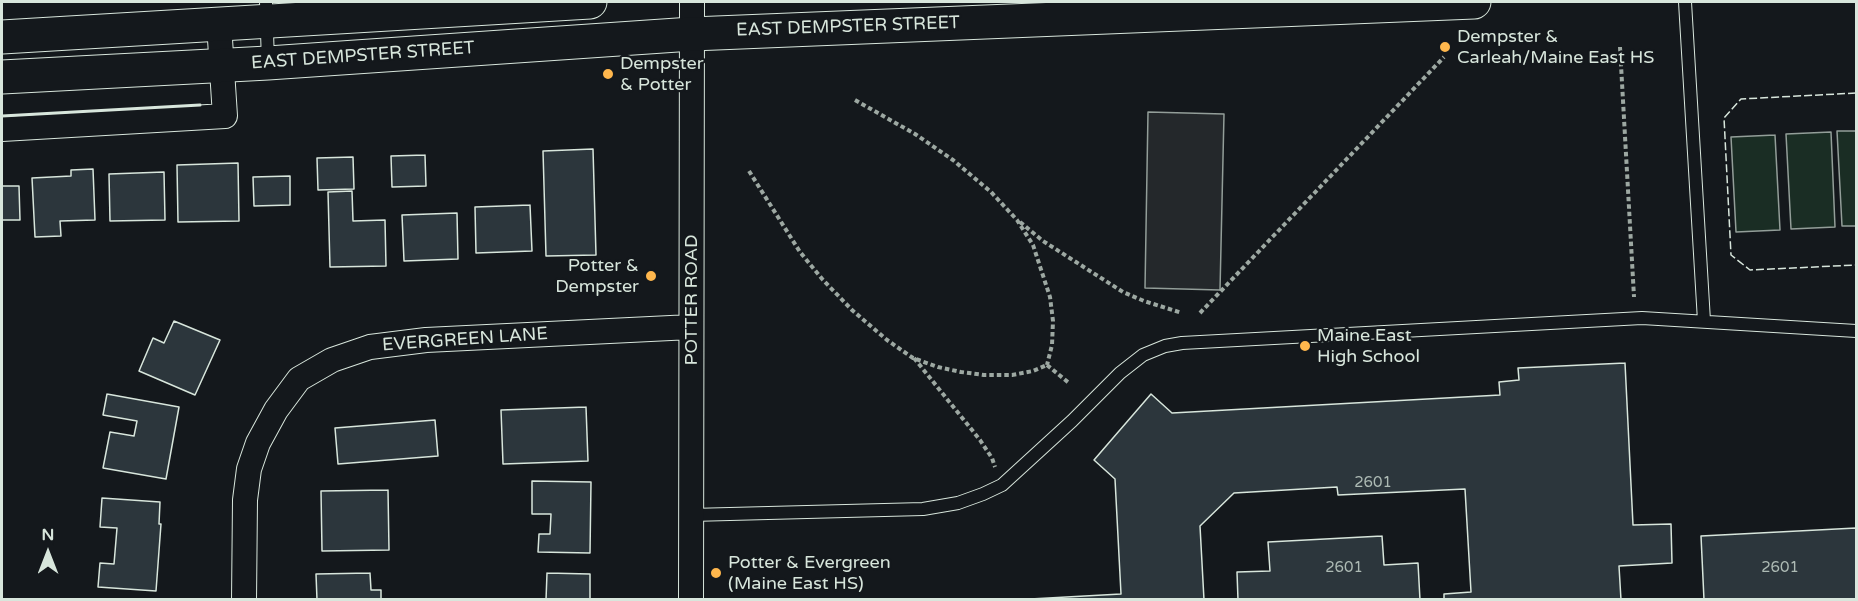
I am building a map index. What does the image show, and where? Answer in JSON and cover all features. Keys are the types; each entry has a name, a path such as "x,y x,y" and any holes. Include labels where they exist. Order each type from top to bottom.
{"main road":[{"path":"2,37 219,24 266,12 590,2"},
{"name":"EAST DEMPSTER STREET","path":"2,77 222,66 692,34 1244,6 1474,2"}],"street":[{"name":"POTTER ROAD","path":"691,600 692,2"},
{"path":"2,129 225,116 219,24"},
{"name":"EVERGREEN LANE","path":"244,600 245,500 249,469 258,443 276,410 299,379 332,360 370,347 426,340 692,327"}],"lane":[{"path":"1685,2 1704,321"},
{"path":"266,12 268,63"},
{"path":"692,515 923,509 958,503 983,495 1002,485 1120,373 1143,355 1165,346 1182,343 1642,318 1857,331"}],"path":[{"path":"1620,46 1634,297"},
{"path":"1200,313 1444,57"},
{"path":"855,100 915,134 953,160 1043,241 1123,292 1182,313"},
{"path":"748,171 800,252 823,280 852,310 887,340 913,358 951,402 992,458 1002,485"},
{"path":"1017,220 1033,245 1050,297 1053,321 1052,345 1047,365"},
{"path":"913,358 938,367 984,375 1012,375 1033,371 1047,365"},
{"path":"1047,365 1069,383"}],"green space":[{"path":"1837,131 1856,131 1856,226 1842,226"},
{"path":"1831,132 1835,227 1791,229 1786,134"},
{"path":"1775,135 1780,230 1736,232 1731,137"}],"shaded area":[{"path":"1148,112 1224,114 1220,290 1145,288"}],"building":[{"path":"593,149 596,255 546,256 543,151"},
{"path":"425,155 426,186 392,187 391,156"},
{"path":"353,157 354,189 318,190 317,158"},
{"path":"238,163 239,221 178,222 177,165"},
{"path":"93,169 95,220 60,221 61,236 35,237 32,178 71,176 71,170"},
{"path":"164,172 165,220 110,221 109,174"},
{"path":"290,176 290,205 254,206 253,177"},
{"path":"2,186 19,186 20,220 2,220"},
{"path":"352,191 353,221 385,220 386,266 330,267 328,192"},
{"path":"530,205 532,251 476,253 475,207"},
{"path":"457,213 458,259 404,261 402,215"},
{"path":"174,321 220,340 195,395 139,371 153,338 164,343"},
{"path":"1625,363 1633,525 1671,524 1672,563 1619,566 1621,600 1444,600 1444,594 1471,592 1465,489 1338,495 1337,487 1234,493 1200,526 1204,600 1012,600 1121,594 1115,479 1094,460 1151,394 1172,413 1500,395 1499,382 1519,380 1518,368"},
{"path":"107,394 179,407 166,479 103,468 110,432 134,436 137,421 103,415"},
{"path":"586,407 588,461 503,464 501,410"},
{"path":"435,420 438,456 338,464 335,428"},
{"path":"532,481 591,482 590,553 538,552 539,534 550,534 551,514 532,514"},
{"path":"388,490 389,550 322,551 321,491"},
{"path":"102,498 160,502 159,524 161,524 156,591 98,587 100,563 114,564 117,528 100,527"},
{"path":"1856,528 1856,600 1704,600 1701,536"},
{"path":"1382,536 1384,565 1418,563 1420,600 1238,600 1237,572 1270,571 1268,542"},
{"path":"370,573 371,590 381,590 381,600 317,600 316,574"},
{"path":"547,573 590,574 590,600 546,600"}],"fence":[{"path":"1856,93 1741,99 1724,118 1731,255 1750,270 1856,265"}],"wall":[{"path":"2,116 200,105"}],"place":[{"name":"Dempster & Carleah/Maine East HS","path":"1445,47"},
{"name":"Dempster & Potter","path":"608,74"},
{"name":"Potter & Dempster","path":"651,276"},
{"name":"Maine East High School","path":"1305,346"},
{"name":"Potter & Evergreen (Maine East HS)","path":"716,573"}]}
